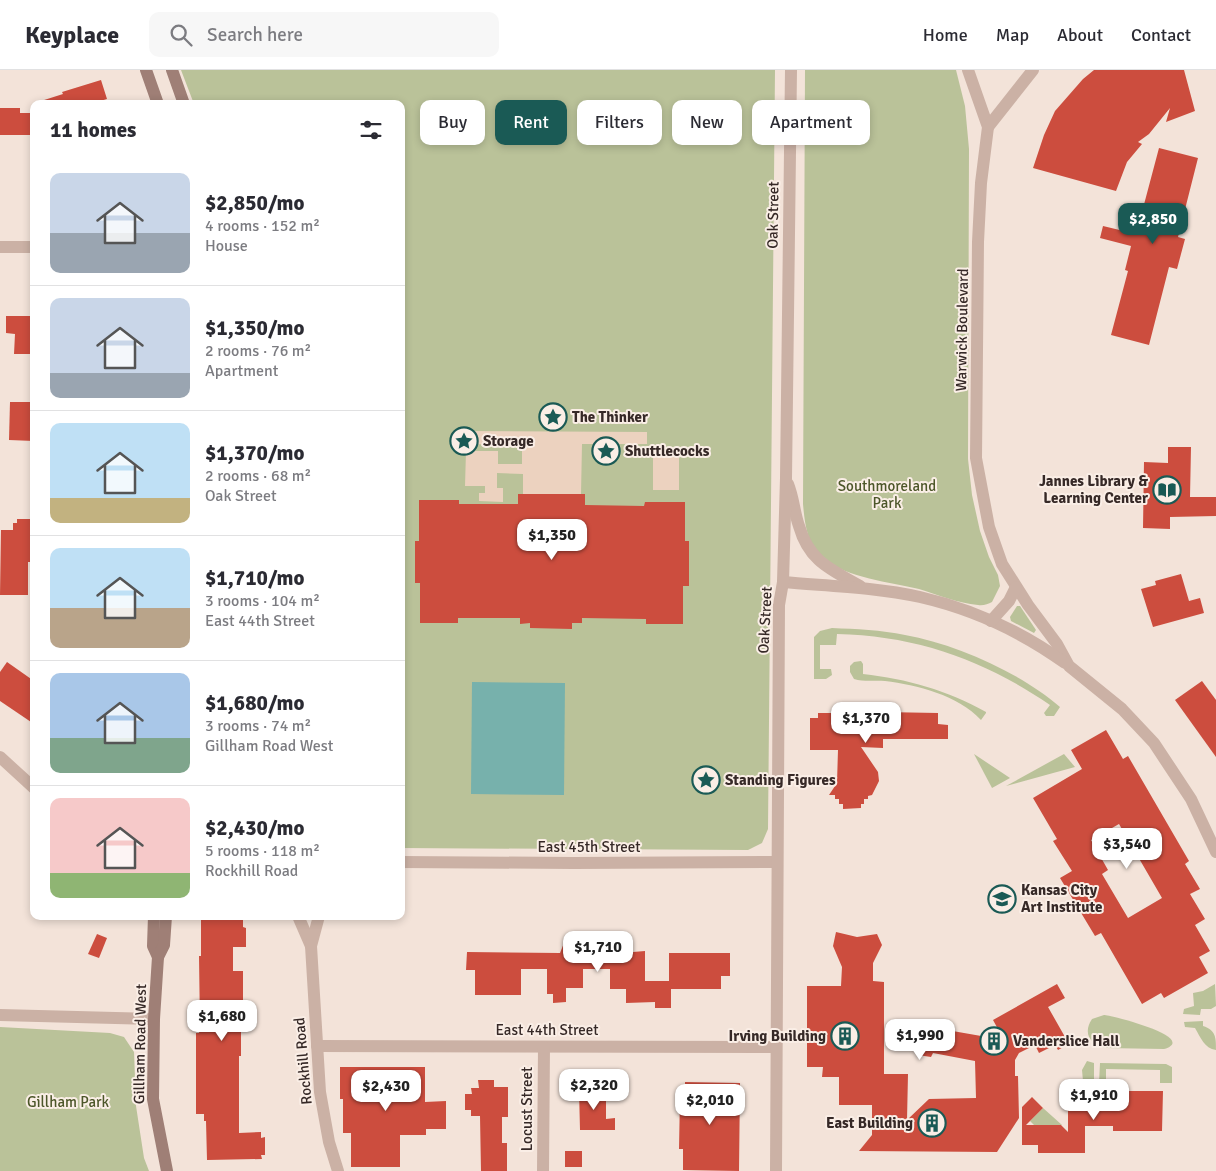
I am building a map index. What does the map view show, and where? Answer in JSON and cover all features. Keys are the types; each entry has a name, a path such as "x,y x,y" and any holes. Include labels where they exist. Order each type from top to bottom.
{"main road":[{"path":"146,70 157,100"},
{"path":"172,70 183,100"},
{"name":"Gillham Road West","path":"154,920 153,946 158,957 154,1019 153,1100 167,1171"},
{"path":"158,957 164,945 166,920"}],"street":[{"name":"Oak Street","path":"776,1171 779,605 783,582 786,478 791,70"},
{"name":"Warwick Boulevard","path":"968,70 988,127 980,183 976,458 988,527 1002,564 1057,644 1069,666 1122,709 1154,743 1191,800 1216,852"},
{"path":"988,127 1033,70"},
{"path":"0,247 30,247"},
{"path":"786,478 794,500 798,524 804,540 814,557 864,589"},
{"path":"783,582 864,589 920,597 991,621 1042,647 1069,666"},
{"path":"991,621 1009,601 1016,587"},
{"path":"0,757 30,784"},
{"name":"East 45th Street","path":"405,862 777,862"},
{"name":"Rockhill Road","path":"300,920 311,946"},
{"name":"Rockhill Road","path":"318,920 311,946 320,1092 329,1142 338,1171"},
{"path":"0,1015 154,1019"},
{"name":"East 44th Street","path":"317,1046 776,1047"},
{"name":"Locust Street","path":"543,1171 544,1046"}],"green space":[{"path":"181,70 775,70 775,100 752,100 752,145 774,145 768,829 762,843 748,850 405,848 405,100 192,100"},
{"name":"Southmoreland Park","path":"805,70 956,70 965,106 969,149 968,459 972,495 980,531 989,557 998,575 1000,586 992,602 987,604 980,605 963,602 845,571 824,559 810,541 803,504 805,145 870,145 870,100 805,100"},
{"path":"1017,606 1020,606 1036,630 1034,633 1011,621 1010,617"},
{"path":"832,628 896,633 945,645 1007,672 1060,707 1054,716 1046,716 1044,713 1050,705 1000,675 975,663 923,645 867,636 837,634 836,645 820,645 820,669 831,669 832,675 826,679 814,679 814,637 820,631"},
{"path":"861,661 863,664 863,674 911,682 957,697 986,713 981,720 972,711 949,698 910,685 854,679 850,672 850,666 854,662"},
{"path":"974,754 1010,778 992,788"},
{"path":"1064,754 1075,767 1006,786"},
{"path":"1215,984 1216,1006 1211,1009 1201,1009 1200,1015 1183,1014 1184,1009 1194,1006 1193,993 1203,991"},
{"path":"1104,1015 1136,1023 1163,1033 1171,1039 1172,1044 1164,1049 1101,1047 1092,1041 1088,1034 1088,1029 1092,1019"},
{"path":"1203,1021 1203,1026 1213,1032 1216,1050 1206,1045 1195,1028 1185,1027 1184,1022"},
{"name":"Gillham Park","path":"0,1027 110,1033 124,1037 134,1052 136,1106 144,1158 149,1171 0,1171"},
{"path":"1087,1061 1094,1063 1094,1095 1075,1094 1083,1081 1082,1070"},
{"path":"1100,1063 1166,1064 1172,1067 1172,1083 1160,1083 1160,1070 1106,1069 1106,1083 1099,1083"},
{"path":"1043,1108 1062,1125 1034,1125 1030,1121"}],"shaded area":[{"path":"457,431 647,432 647,444 582,444 581,494 523,494 523,474 497,473 497,488 503,488 503,502 479,501 479,493 485,493 485,486 465,486 466,451 498,451 498,464 522,464 522,445 457,444"},
{"path":"653,455 679,455 679,490 653,490"}],"water":[{"path":"472,682 565,683 564,795 471,794"}],"building":[{"path":"1094,70 1184,70 1195,111 1166,122 1170,108 1149,134 1138,142 1142,144 1127,162 1116,191 1033,168 1044,135 1055,111 1083,79"},
{"path":"101,80 107,99 44,100 63,94 62,92"},
{"path":"0,108 20,108 20,113 30,113 30,135 0,135"},
{"path":"1159,148 1198,158 1178,237 1185,239 1177,269 1169,267 1149,345 1111,335 1128,271 1125,270 1131,246 1100,238 1103,226 1132,233 1138,211 1142,212"},
{"path":"6,316 30,316 30,354 14,354 15,334 6,333"},
{"path":"10,402 30,402 30,441 9,440"},
{"name":"Jannes Library & Learning Center","path":"1168,447 1191,447 1190,497 1216,497 1216,516 1170,517 1170,529 1143,528 1144,462 1168,463"},
{"path":"518,494 585,494 585,505 644,506 645,502 685,502 685,541 689,541 689,586 683,586 683,624 646,624 646,619 582,618 582,623 572,623 572,629 530,628 530,623 520,624 520,618 458,618 458,623 420,623 420,583 415,583 415,541 419,541 419,500 459,500 459,504 518,504"},
{"path":"17,519 30,519 28,595 0,595 1,530 13,530 13,523 17,523"},
{"path":"1181,574 1189,601 1200,598 1204,613 1153,627 1141,589 1156,585 1155,581"},
{"path":"7,662 30,678 30,721 0,701 0,672"},
{"path":"1202,681 1216,700 1216,757 1175,700"},
{"path":"843,706 883,706 883,712 938,713 938,724 948,725 948,739 883,739 883,748 861,747 878,772 879,781 872,795 868,796 868,799 864,799 864,804 861,804 861,808 843,809 843,804 839,804 839,799 835,799 835,795 829,795 837,783 838,750 810,750 810,718 818,718 818,713 843,713"},
{"path":"1106,730 1123,759 1128,756 1189,861 1185,864 1200,889 1190,894 1205,919 1195,925 1210,951 1199,957 1208,973 1164,998 1161,993 1142,1004 1101,933 1095,936 1060,878 1072,871 1053,841 1057,839 1033,798 1082,769 1071,750","holes":["1119,824 1162,898 1128,918 1102,874 1108,870 1091,840"]},
{"path":"201,920 243,920 243,927 246,928 246,947 233,947 233,971 243,971 243,1020 241,1020 241,1056 239,1056 239,1133 261,1132 261,1138 265,1137 265,1155 261,1155 262,1159 207,1160 206,1121 204,1121 204,1114 196,1114 196,1033 199,1033 200,1028 199,956 201,956"},
{"path":"836,932 857,937 877,934 882,945 873,963 873,981 884,982 884,1074 908,1074 907,1120 929,1099 976,1098 975,1061 933,1053 931,1057 918,1055 924,1026 1004,1040 993,1020 1057,984 1065,998 1048,1007 1069,1044 1058,1050 1055,1045 1039,1053 1035,1045 1019,1053 1015,1060 1015,1076 1018,1076 1019,1118 997,1152 859,1151 872,1135 872,1105 839,1105 839,1077 822,1077 823,1067 807,1067 807,986 841,986 842,967 833,946"},
{"path":"97,934 107,938 99,958 88,954"},
{"path":"564,943 574,953 583,953 583,956 610,955 610,952 621,952 621,947 633,947 633,952 645,951 645,981 669,981 669,953 730,953 730,976 721,976 721,989 671,989 671,1008 655,1008 655,1002 626,1003 626,989 610,989 610,969 583,969 583,988 566,988 566,1002 553,1003 553,994 547,994 547,969 521,969 521,995 475,995 475,970 466,970 467,952 560,953"},
{"path":"340,1067 425,1067 425,1102 446,1101 446,1129 426,1129 426,1135 400,1135 400,1167 351,1167 351,1133 343,1133 343,1099 340,1099"},
{"path":"478,1080 494,1080 494,1087 508,1087 508,1117 502,1117 502,1143 507,1143 507,1171 481,1171 480,1116 471,1116 471,1110 465,1110 465,1094 472,1094 471,1088 479,1088"},
{"path":"685,1082 740,1083 739,1171 683,1170 683,1149 679,1149 680,1096 685,1090"},
{"path":"579,1090 606,1090 606,1119 615,1118 615,1130 580,1130"},
{"path":"1110,1091 1163,1091 1162,1131 1113,1131 1113,1126 1085,1126 1085,1153 1038,1153 1038,1145 1022,1145 1022,1107 1032,1097 1043,1108 1026,1125 1061,1125 1068,1132 1068,1104 1110,1105"},
{"path":"565,1151 582,1151 582,1167 565,1167"}],"place":[{"name":"The Thinker","path":"553,417"},
{"name":"Storage","path":"464,441"},
{"name":"Shuttlecocks","path":"606,451"},
{"name":"Jannes Library & Learning Center","path":"1167,490"},
{"name":"Standing Figures","path":"706,780"},
{"name":"Kansas City Art Institute","path":"1002,899"},
{"name":"Irving Building","path":"845,1036"},
{"name":"Vanderslice Hall","path":"994,1041"},
{"name":"East Building","path":"932,1123"}]}
